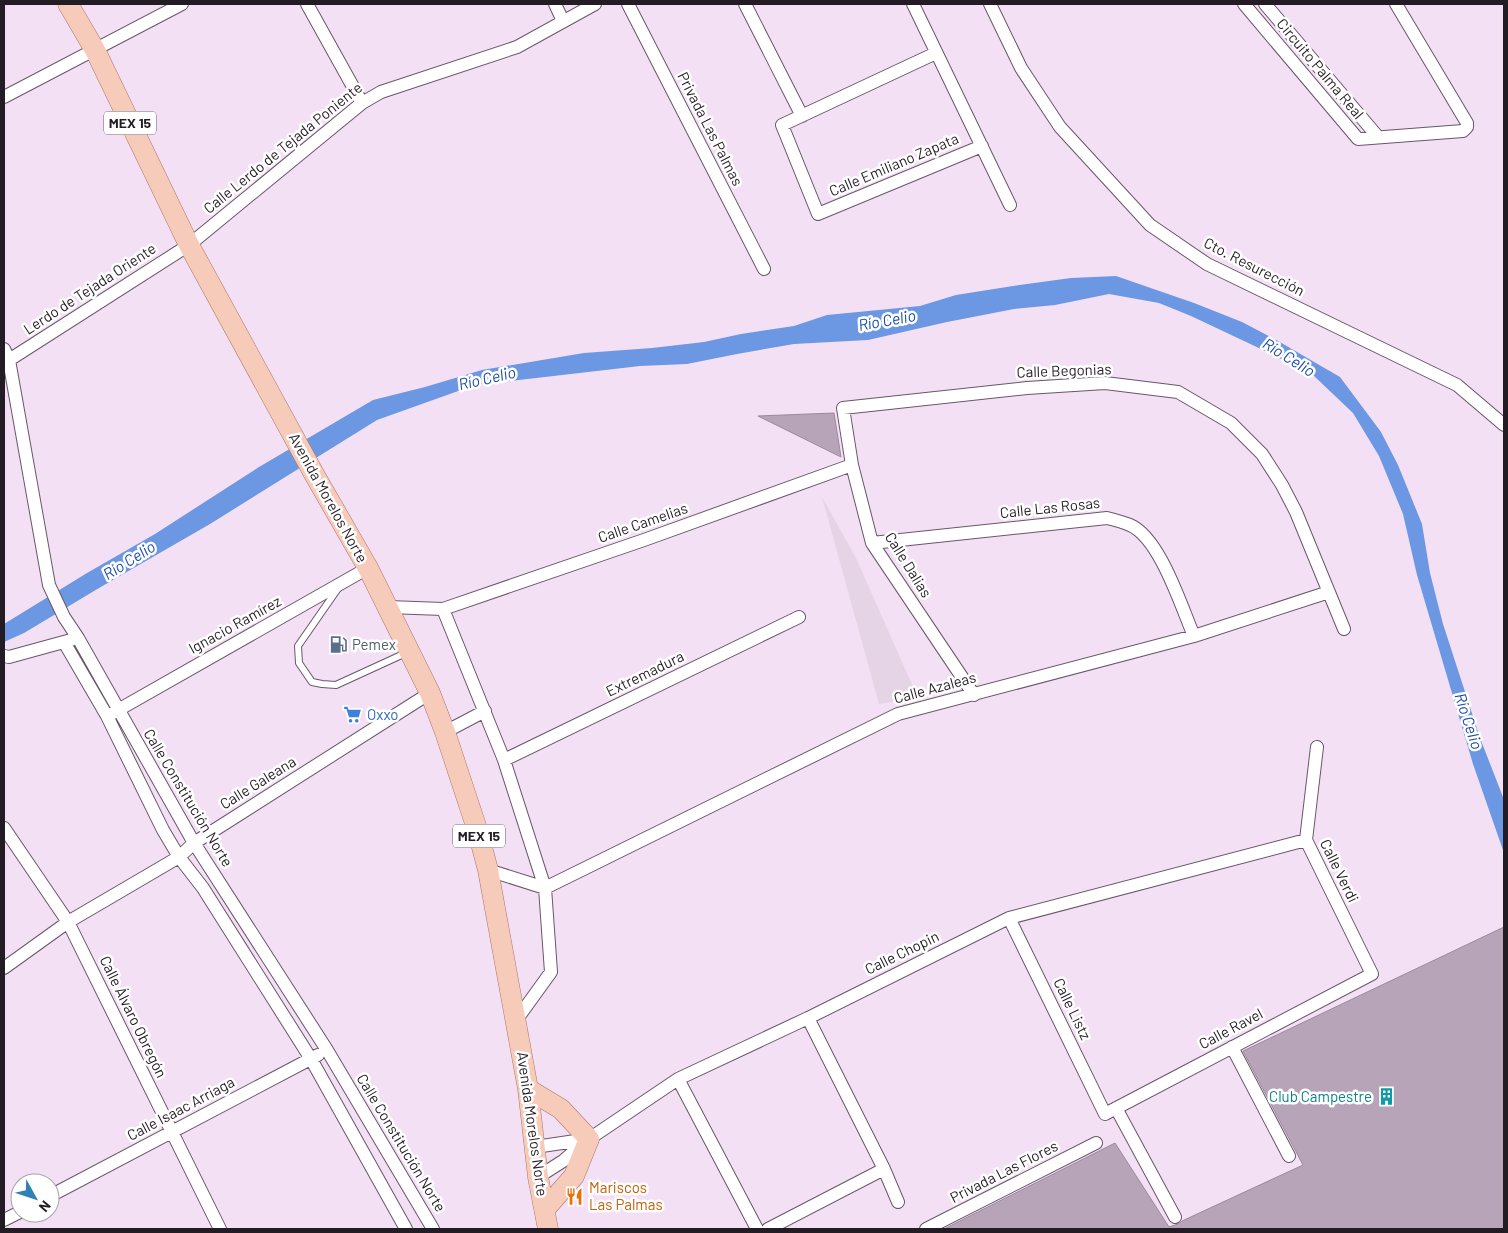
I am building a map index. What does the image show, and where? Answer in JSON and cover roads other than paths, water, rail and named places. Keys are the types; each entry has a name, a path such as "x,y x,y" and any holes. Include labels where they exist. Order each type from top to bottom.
{"main road":[{"name":"Avenida Morelos Norte","path":"68,4 95,50 189,245 314,474 368,568 430,693 478,832 488,870 517,1019 528,1089 538,1177 548,1229"},
{"path":"528,1089 562,1108 588,1139 574,1176 545,1209"}],"street":[{"path":"4,98 182,4"},
{"path":"307,4 362,103"},
{"path":"554,4 563,21"},
{"name":"Calle Lerdo de Tejada Poniente","path":"189,245 362,103 381,92 517,47 595,4"},
{"name":"Privada Las Palmas","path":"628,4 764,269"},
{"path":"745,4 802,116 936,53"},
{"path":"913,4 1010,205"},
{"name":"Cto. Resurección","path":"990,4 1021,68 1060,127 1150,225 1207,264 1457,385 1504,425"},
{"name":"Circuito Palma Real","path":"1244,4 1358,139 1463,131 1467,127 1467,123 1396,4"},
{"name":"Circuito Palma Real","path":"1265,4 1378,137"},
{"name":"Calle Emiliano Zapata","path":"802,116 782,126 818,214 982,146"},
{"name":"Lerdo de Tejada Oriente","path":"6,354 189,245"},
{"name":"Calle Constitución Norte","path":"6,354 49,585 64,617 78,638 163,830 178,857 202,888 311,1059 406,1229"},
{"name":"Calle Begonias","path":"844,408 1028,388 1105,383 1178,392 1231,423 1262,454 1282,485 1296,512 1344,629"},
{"name":"Calle Dalias","path":"844,408 852,465 872,543 974,694"},
{"name":"Calle Camelias","path":"443,609 644,540 852,465"},
{"name":"Calle Las Rosas","path":"872,543 1107,518 1131,525 1160,556 1194,636"},
{"name":"Ignacio Ramírez","path":"112,713 368,568"},
{"name":"Calle Azaleas","path":"545,888 898,714 1194,636 1329,592"},
{"path":"388,607 443,609 504,760 545,888 551,972 517,1019"},
{"name":"Extremadura","path":"504,760 799,617"},
{"path":"4,656 9,657 78,638"},
{"name":"Calle Constitución Norte","path":"64,642 112,713 327,1050 433,1229"},
{"name":"Calle Galeana","path":"4,968 68,922 178,857 194,843 430,693"},
{"path":"445,732 485,711"},
{"name":"Calle Verdi","path":"1317,748 1306,840 1372,974"},
{"name":"Calle Álvaro Obregón","path":"4,828 68,922 220,1229"},
{"name":"Calle Chopin","path":"535,1147 588,1139 678,1079 808,1018 1009,918 1306,840"},
{"path":"488,870 545,888"},
{"name":"Calle Listz","path":"1009,918 1110,1111 1176,1217"},
{"name":"Calle Ravel","path":"1110,1111 1372,974"},
{"path":"808,1018 884,1169 898,1202"},
{"path":"1232,1047 1289,1156"},
{"name":"Calle Isaac Arriaga","path":"60,1191 327,1050"},
{"path":"678,1079 757,1229"},
{"path":"538,1177 564,1161 588,1139"},
{"name":"Privada Las Flores","path":"926,1229 1096,1143"},
{"path":"768,1229 884,1169"}],"lane":[{"path":"341,584 298,646 299,663 312,682 336,685 410,651"}],"water":[{"name":"Río Celio","path":"1116,276 1242,322 1340,377 1381,432 1398,465 1422,524 1430,573 1443,624 1480,738 1503,797 1504,853 1473,764 1417,575 1403,514 1379,456 1353,413 1313,375 1261,349 1159,303 1109,294 1055,305 1014,309 868,340 794,344 687,364 640,366 475,385 377,420 210,524 24,633 4,642 4,624 155,534 259,467 373,400 482,370 584,353 704,342 794,326 827,315 920,306 956,295 1013,286 1071,278"}],"place":[{"name":"Pemex","path":"338,645"},
{"name":"Oxxo","path":"353,715"},
{"name":"Club Campestre","path":"1386,1097"},
{"name":"Mariscos Las Palmas","path":"575,1197"}]}
